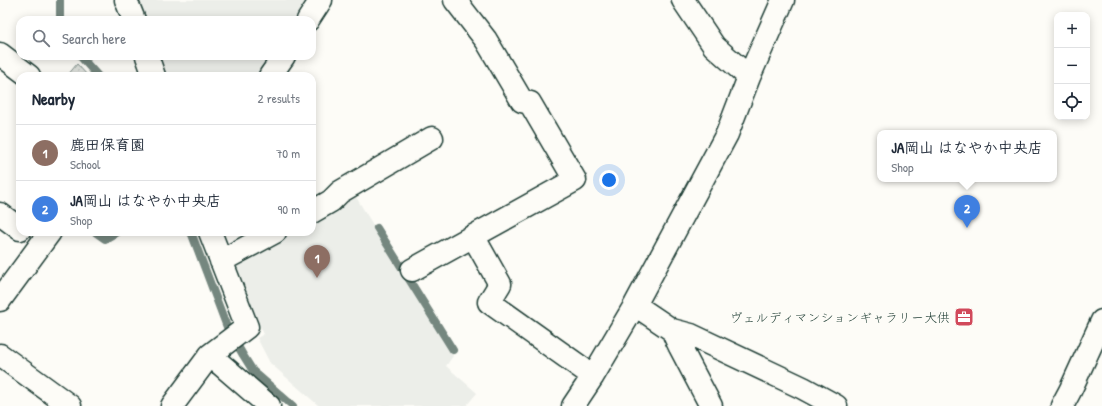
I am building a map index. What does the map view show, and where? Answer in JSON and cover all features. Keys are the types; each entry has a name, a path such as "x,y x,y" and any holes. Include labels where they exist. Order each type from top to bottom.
{"street":[{"path":"126,0 132,16"},
{"path":"311,16 321,0"},
{"path":"412,270 575,180 530,103 522,100 486,40 455,0"},
{"path":"683,0 714,46 749,77"},
{"path":"573,406 593,376 635,305 727,134 749,77 782,0"},
{"path":"0,54 24,72"},
{"path":"148,60 153,72"},
{"path":"273,72 281,60"},
{"path":"316,210 330,201 340,192 432,138"},
{"path":"0,214 16,226"},
{"path":"0,300 38,236"},
{"path":"172,406 225,344 247,327 212,236"},
{"path":"221,261 268,236"},
{"path":"473,236 500,284 489,302 593,376"},
{"path":"635,305 672,330 691,335 803,388 836,406"},
{"path":"1062,406 1102,321"},
{"path":"672,330 711,406"},
{"path":"225,344 269,406"},
{"path":"0,355 70,406"}],"shaded area":[{"path":"138,0 308,0 298,16 144,16"},
{"path":"161,60 268,60 260,72 165,72"},
{"path":"77,64 84,72 70,72"},
{"path":"356,197 453,356 446,366 477,393 466,406 319,406 270,363 257,338 264,334 249,305 242,278 236,274 233,266 287,236 316,236 316,220"}],"waterway":[{"path":"60,0 60,16"},
{"path":"84,60 94,72"},
{"path":"377,228 453,350"},
{"path":"101,236 105,239 110,236"},
{"path":"193,236 227,327 243,355 253,371 293,406"}],"place":[{"name":"JA岡山 はなやか中央店","path":"967,228"},
{"name":"鹿田保育園","path":"317,278"},
{"name":"ヴェルディマンションギャラリー大供","path":"964,317"}]}
